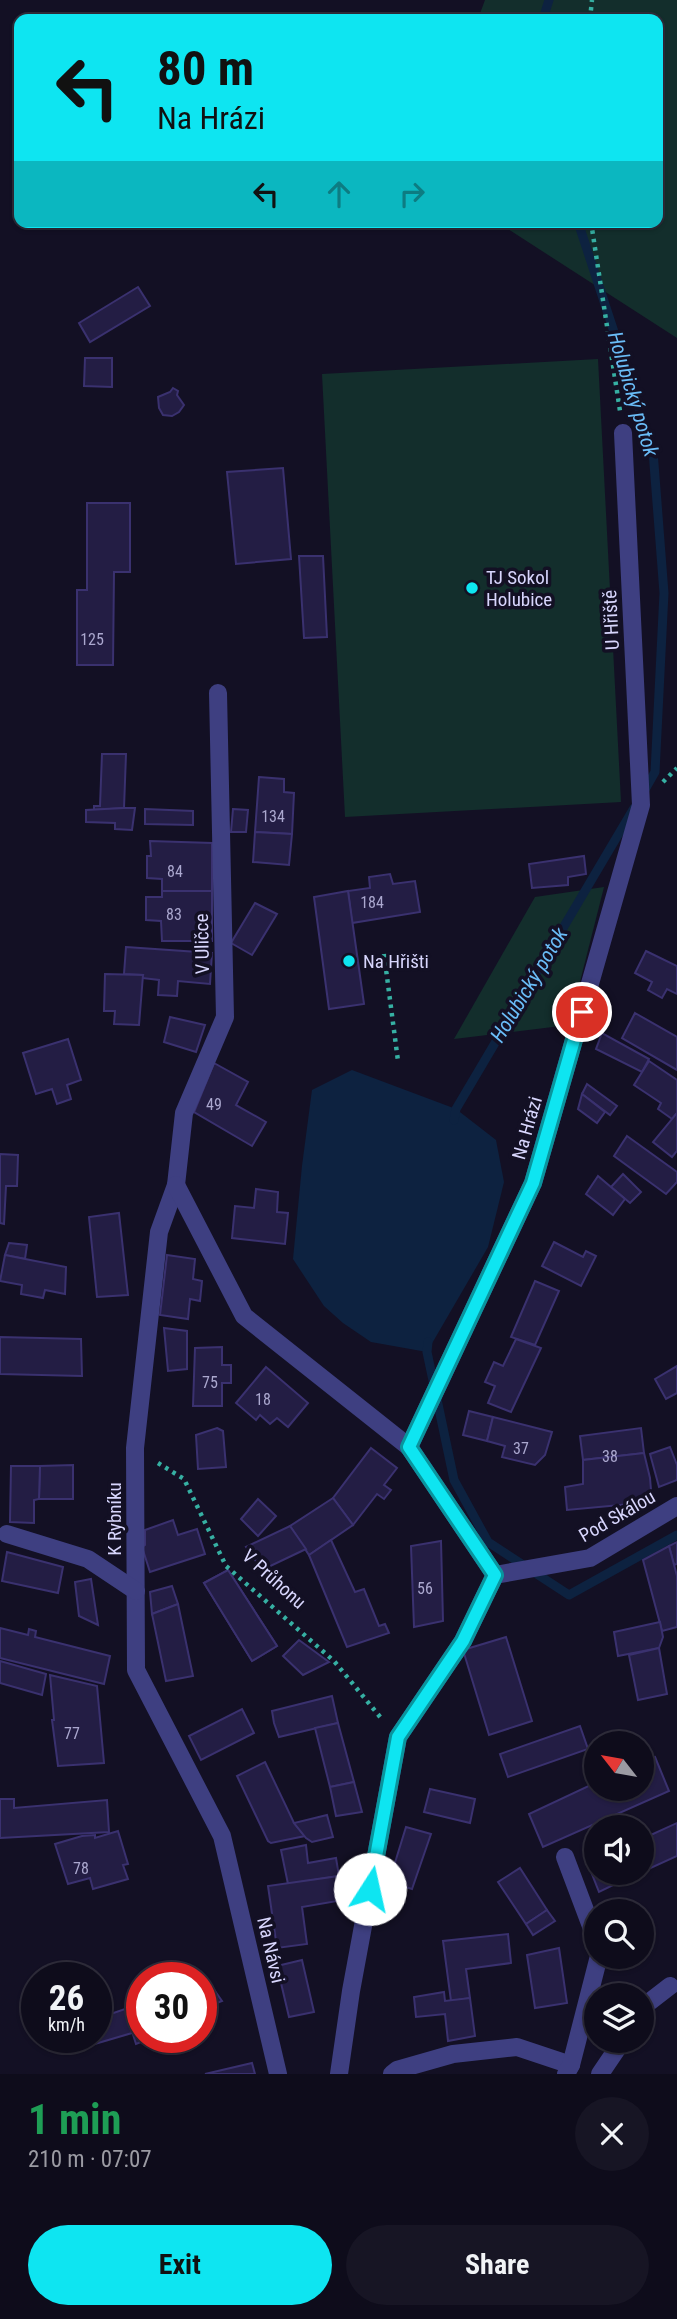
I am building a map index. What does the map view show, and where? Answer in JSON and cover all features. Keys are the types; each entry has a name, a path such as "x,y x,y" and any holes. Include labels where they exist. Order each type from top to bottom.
{"street":[{"name":"U Hřiště","path":"623,432 641,805"},
{"name":"V Uličce","path":"176,1185 184,1113 225,1017 218,693"},
{"name":"Na Hrázi","path":"409,1447 533,1183 641,805"},
{"path":"176,1185 244,1316 409,1447 495,1575 463,1641 398,1737 351,1991 340,2074"},
{"name":"K Rybníku","path":"176,1185 159,1232 135,1448 136,1670 222,1836"},
{"name":"Pod Skálou","path":"495,1575 590,1558 677,1506"},
{"path":"7,1534 88,1559 136,1591"},
{"name":"Na Návsi","path":"222,1836 278,2074"},
{"path":"565,1857 584,1907"},
{"path":"392,2074 397,2070 453,2054 517,2047 568,2069 595,1969"},
{"path":"654,1998 670,1986"},
{"path":"600,2074 614,2053"}],"path":[{"path":"592,228 623,432"},
{"path":"384,954 398,1061"},
{"name":"V Průhonu","path":"135,1448 184,1479 226,1566 334,1661 398,1737"}],"green space":[{"path":"485,0 677,0 677,338 506,228 663,228 663,14 480,14"},
{"name":"TJ Sokol Holubice","path":"598,359 621,802 345,817 322,374"},
{"path":"604,887 569,1025 454,1039 535,897"}],"water":[{"path":"352,1070 456,1109 496,1140 504,1182 488,1247 427,1352 371,1342 343,1323 324,1306 293,1259 312,1090"}],"building":[{"path":"138,287 150,306 90,342 79,323"},
{"path":"85,358 112,358 112,387 84,386"},
{"path":"173,388 178,391 177,395 184,405 172,416 163,415 158,397"},
{"path":"283,468 291,559 236,564 227,472"},
{"path":"87,503 130,503 130,572 114,572 113,665 77,665 77,590 87,590"},
{"path":"299,556 323,556 327,637 304,638"},
{"path":"102,754 126,754 124,808 94,810 94,806 100,806"},
{"path":"259,777 284,779 284,792 294,793 292,834 255,832"},
{"path":"135,808 132,830 115,829 115,823 86,822 86,810"},
{"path":"145,809 193,811 193,825 145,824"},
{"path":"233,809 248,810 246,832 231,832"},
{"path":"255,832 292,834 289,865 253,862"},
{"path":"150,841 212,843 212,891 162,891 162,879 147,878 147,856 151,856"},
{"path":"584,856 586,874 568,877 568,885 532,888 529,864"},
{"path":"390,874 393,884 415,881 420,912 352,923 348,891 370,888 369,877"},
{"path":"162,891 212,891 212,941 162,941 161,921 146,920 146,897 162,897"},
{"path":"348,891 364,1004 329,1009 314,897"},
{"path":"255,903 277,914 252,955 231,943"},
{"path":"126,947 212,953 210,984 178,981 177,996 158,995 159,980 142,978 143,975 124,974"},
{"path":"646,951 677,966 677,994 667,989 662,998 648,990 652,982 635,973"},
{"path":"105,974 143,975 139,1025 114,1024 115,1011 104,1011"},
{"path":"635,1013 677,1037 677,1070 622,1038"},
{"path":"170,1017 205,1025 196,1052 164,1042"},
{"path":"602,1033 649,1059 642,1072 596,1049"},
{"path":"68,1039 81,1080 67,1085 71,1099 57,1104 52,1089 36,1094 23,1053"},
{"path":"649,1061 677,1080 677,1113 672,1119 658,1109 661,1103 634,1085"},
{"path":"214,1063 248,1082 236,1105 266,1122 252,1146 194,1112"},
{"path":"587,1084 617,1106 610,1115 582,1094"},
{"path":"582,1094 605,1112 597,1123 578,1109"},
{"path":"677,1113 677,1151 672,1157 653,1142"},
{"path":"627,1136 677,1172 677,1182 666,1194 614,1156"},
{"path":"0,1154 18,1155 17,1186 6,1186 4,1224 0,1223"},
{"path":"623,1174 641,1192 630,1203 611,1187"},
{"path":"598,1176 625,1199 613,1215 586,1194"},
{"path":"256,1189 278,1192 277,1212 288,1213 285,1244 232,1238 235,1206 254,1208"},
{"path":"119,1213 128,1295 97,1297 89,1217"},
{"path":"554,1242 583,1257 586,1251 596,1256 581,1286 542,1266"},
{"path":"9,1243 27,1245 25,1259 5,1255"},
{"path":"5,1255 66,1267 65,1294 45,1290 43,1298 21,1294 22,1285 0,1281"},
{"path":"167,1255 195,1259 193,1279 202,1281 200,1301 190,1299 188,1319 160,1315"},
{"path":"535,1281 559,1291 535,1345 511,1337"},
{"path":"164,1328 187,1331 187,1369 168,1371"},
{"path":"0,1337 81,1339 82,1376 0,1374"},
{"path":"516,1339 541,1348 511,1412 488,1403 495,1386 485,1382 494,1362 503,1366"},
{"path":"222,1347 222,1365 231,1365 231,1383 222,1383 222,1406 193,1406 195,1348"},
{"path":"677,1366 677,1393 666,1399 655,1379"},
{"path":"266,1367 308,1403 288,1427 277,1418 270,1424 260,1415 256,1420 236,1403"},
{"path":"469,1411 493,1417 487,1441 463,1435"},
{"path":"493,1417 552,1432 545,1455 535,1465 502,1457 505,1446 487,1441"},
{"path":"217,1428 223,1431 226,1467 198,1469 196,1435"},
{"path":"641,1428 644,1453 583,1460 580,1436"},
{"path":"670,1447 677,1465 677,1480 659,1487 650,1454"},
{"path":"371,1448 397,1468 384,1485 391,1490 384,1499 377,1494 353,1525 333,1498"},
{"path":"644,1453 652,1502 567,1510 565,1487 583,1484 583,1460"},
{"path":"73,1465 73,1499 39,1499 40,1466"},
{"path":"11,1466 40,1466 39,1499 34,1500 34,1523 10,1522"},
{"path":"333,1498 353,1525 309,1555 290,1526"},
{"path":"258,1499 276,1516 258,1536 241,1519"},
{"path":"173,1520 178,1535 197,1529 205,1554 150,1572 142,1547 145,1545 145,1530"},
{"path":"290,1526 306,1549 262,1570 246,1547"},
{"path":"331,1540 355,1592 364,1589 379,1626 385,1624 389,1633 347,1647 309,1555"},
{"path":"441,1541 443,1621 414,1627 411,1546"},
{"path":"677,1542 677,1564 674,1565 669,1546"},
{"path":"669,1546 677,1576 677,1627 662,1631 643,1560"},
{"path":"7,1552 63,1567 58,1593 2,1581"},
{"path":"228,1570 277,1646 252,1661 204,1583"},
{"path":"228,1570 277,1646 252,1661 204,1583"},
{"path":"91,1579 98,1625 79,1616 75,1582"},
{"path":"172,1586 178,1604 152,1614 150,1592"},
{"path":"178,1604 193,1676 166,1681 152,1614"},
{"path":"660,1622 663,1637 659,1648 618,1656 614,1632"},
{"path":"0,1628 28,1635 29,1629 36,1631 35,1637 110,1656 104,1684 0,1658"},
{"path":"506,1637 532,1721 489,1735 463,1650"},
{"path":"299,1640 329,1662 303,1675 283,1656"},
{"path":"659,1648 667,1694 638,1700 629,1655"},
{"path":"0,1661 46,1674 42,1695 0,1683"},
{"path":"50,1675 97,1686 104,1763 58,1766"},
{"path":"332,1696 338,1723 279,1737 272,1711"},
{"path":"242,1709 254,1733 201,1760 189,1736"},
{"path":"338,1723 354,1782 330,1787 315,1728"},
{"path":"580,1726 584,1738 584,1750 508,1777 500,1754"},
{"path":"654,1757 669,1791 654,1798"},
{"path":"265,1762 294,1823 305,1836 271,1843 268,1841 237,1776"},
{"path":"354,1782 362,1812 336,1816 330,1787"},
{"path":"584,1788 584,1801 646,1801 615,1815 584,1815 584,1829 543,1847 529,1814"},
{"path":"430,1789 475,1799 470,1823 424,1812"},
{"path":"0,1799 14,1799 14,1808 107,1800 109,1832 0,1838"},
{"path":"327,1815 333,1837 312,1842 294,1823"},
{"path":"677,1823 677,1856 654,1867 654,1834"},
{"path":"406,1827 431,1834 412,1889 389,1882"},
{"path":"118,1831 128,1864 123,1865 128,1879 93,1889 90,1878 68,1884 55,1844 82,1836 95,1835 95,1838"},
{"path":"306,1845 308,1863 336,1858 339,1876 288,1884 281,1850"},
{"path":"520,1868 547,1910 526,1924 498,1882"},
{"path":"339,1876 343,1900 302,1907 307,1944 277,1948 268,1886"},
{"path":"596,1885 613,1885 599,1892"},
{"path":"547,1910 555,1921 533,1935 526,1924"},
{"path":"508,1934 511,1963 466,1969 470,1998 451,2001 443,1941"},
{"path":"559,1948 567,2003 535,2008 527,1955"},
{"path":"302,1960 314,2012 289,2017 277,1966"},
{"path":"444,1992 445,2001 470,1998 475,2036 448,2041 445,2014 416,2017 414,1997"},
{"path":"125,2009 126,2035 112,2039 112,2013"},
{"path":"252,2063 255,2074 205,2074"}],"waterway":[{"name":"Holubický potok","path":"545,14 549,0"},
{"name":"Holubický potok","path":"580,228 653,451 664,593 655,772 643,793"},
{"name":"Holubický potok","path":"454,1120 456,1109 634,808"},
{"name":"Holubický potok","path":"428,1342 427,1352 454,1480 488,1542 569,1595 677,1535"}],"place":[{"name":"TJ Sokol Holubice","path":"472,588"},
{"name":"Na Hřišti","path":"349,961"}],"route":[{"path":"370,1889 398,1737 463,1641 495,1575 409,1447 533,1183 582,1012"}]}
